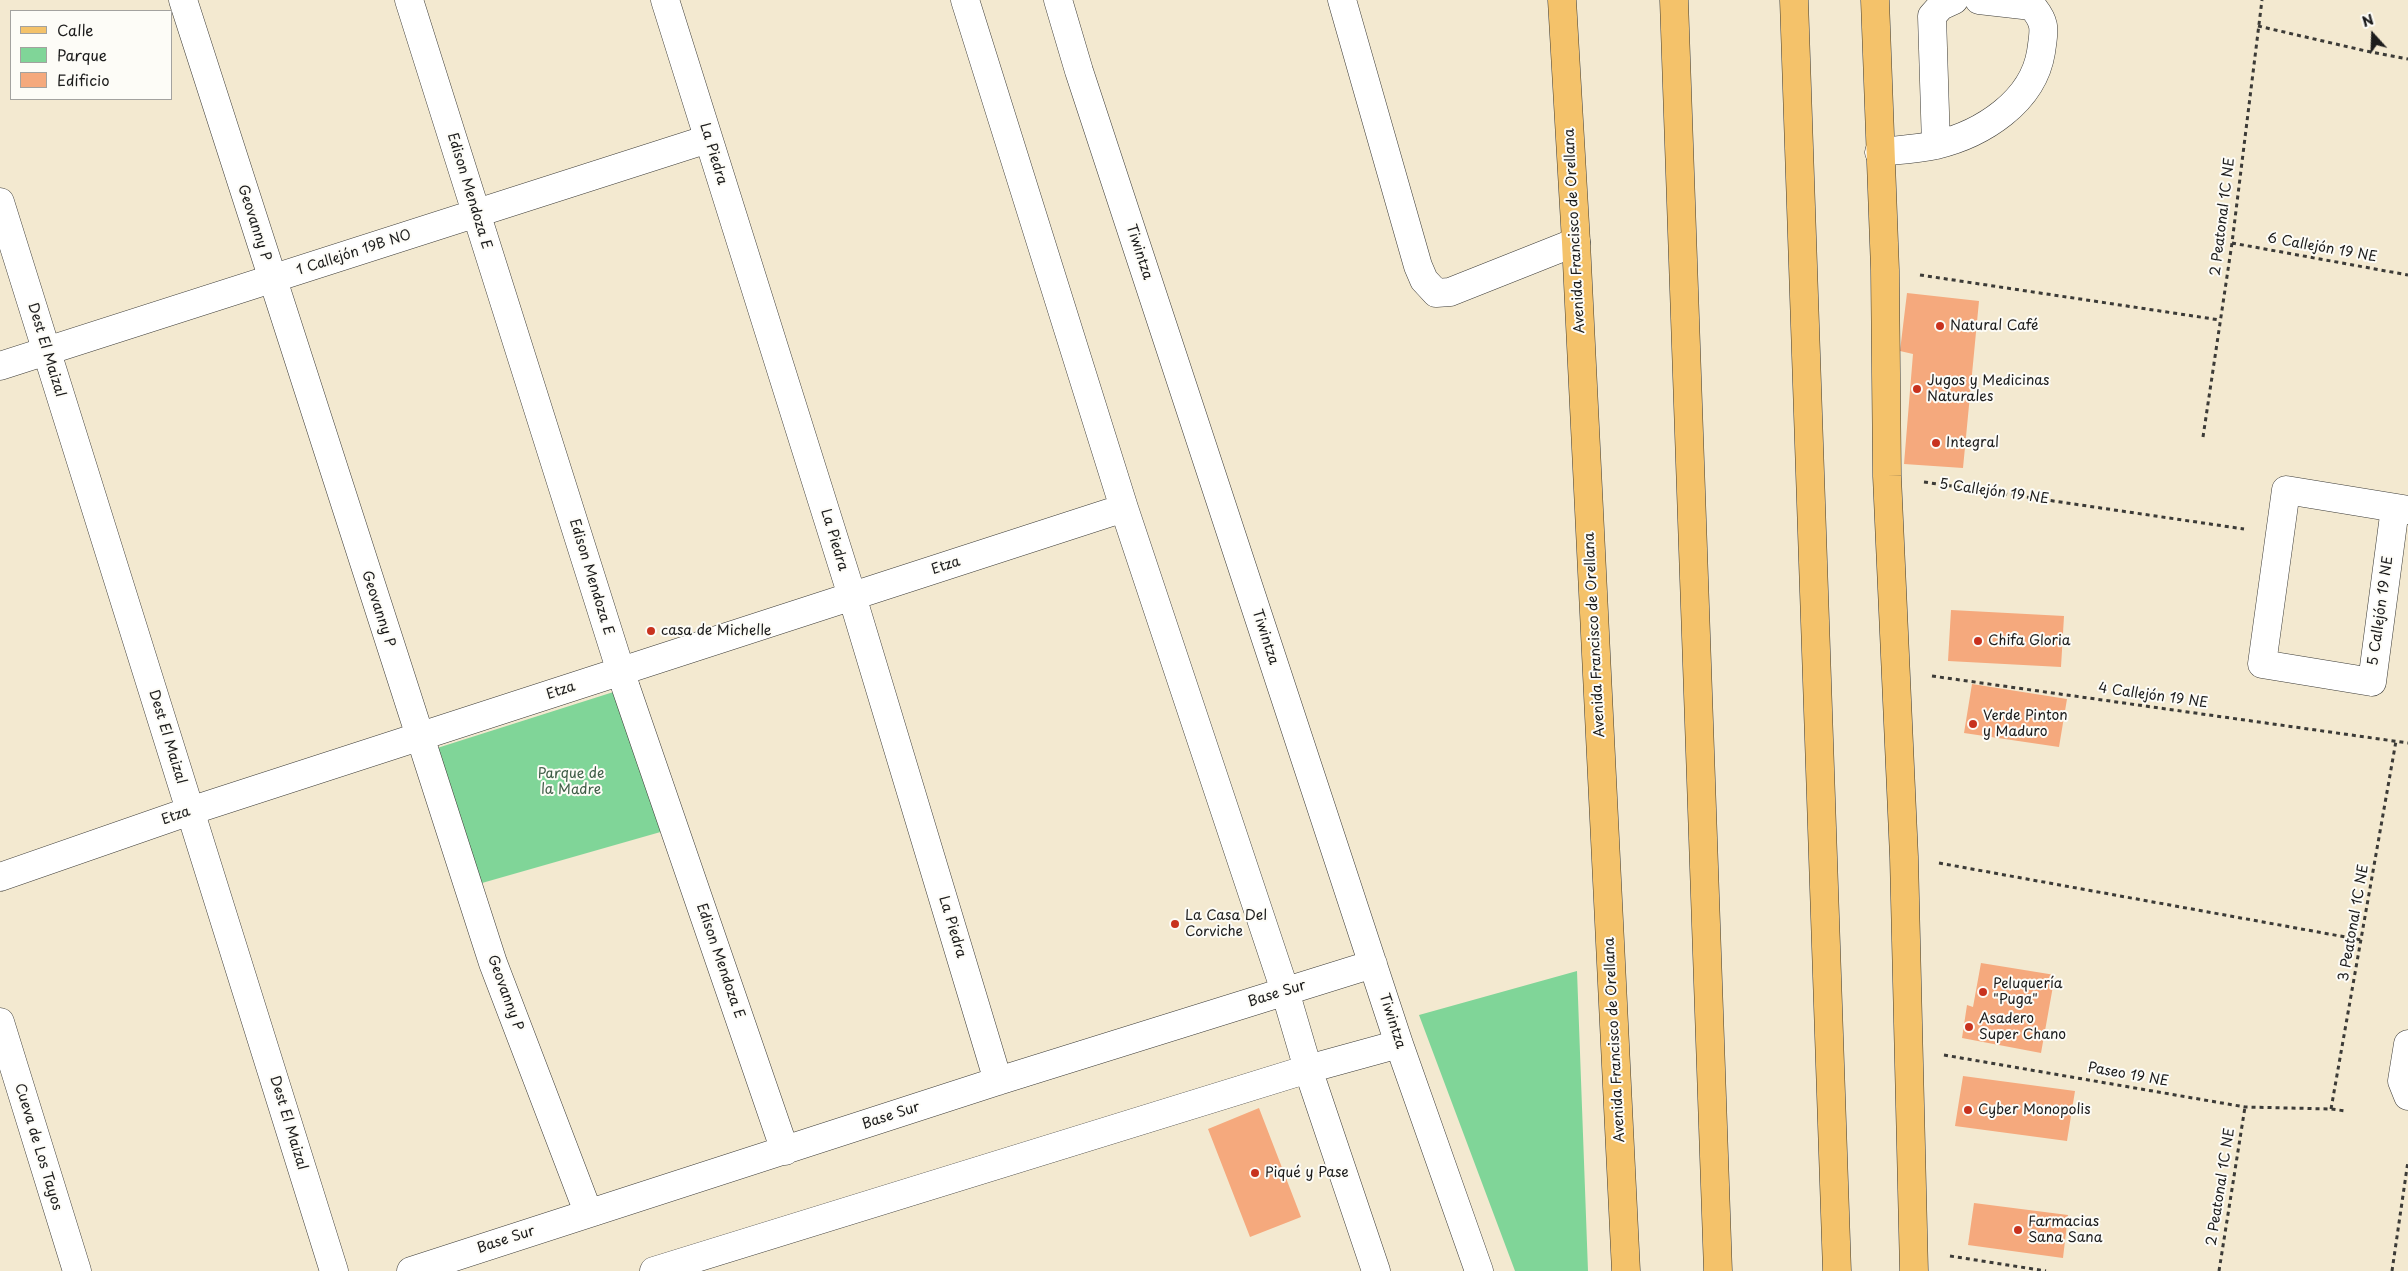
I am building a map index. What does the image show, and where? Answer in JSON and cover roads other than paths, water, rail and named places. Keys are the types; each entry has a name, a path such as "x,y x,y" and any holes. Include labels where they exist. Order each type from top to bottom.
{"main road":[{"name":"Avenida Francisco de Orellana","path":"1562,0 1576,242 1626,1271"},
{"path":"1674,0 1718,1271"},
{"path":"1794,0 1837,1271"},
{"path":"1874,0 1885,270 1886,476 1904,857 1914,1261"}],"street":[{"name":"Geovanny P","path":"183,0 493,963 588,1212"},
{"name":"Edison Mendoza E","path":"409,0 621,672 785,1151"},
{"name":"La Piedra","path":"665,0 852,596 998,1081"},
{"path":"965,0 1124,508 1376,1271"},
{"name":"Tiwintza","path":"1058,0 1079,71 1399,1044 1479,1271"},
{"path":"1342,0 1418,266 1431,289 1436,293 1450,292 1576,242"},
{"path":"1936,145 1932,16 1941,6 1954,0"},
{"path":"1879,152 1936,145 1982,126 2017,102 2028,88 2040,56 2044,26 2032,6 1979,0"},
{"name":"1 Callejón 19B NO","path":"0,366 708,138"},
{"name":"Dest El Maizal","path":"0,202 334,1271"},
{"name":"5 Callejón 19 NE","path":"2286,490 2402,509 2372,682 2262,664 2286,490"},
{"name":"Etza","path":"0,878 190,811 1124,508"},
{"name":"Base Sur","path":"410,1271 998,1081 1373,964"},
{"name":"Cueva de Los Tayos","path":"0,1022 77,1271"},
{"path":"654,1271 1308,1069 1399,1044"},
{"path":"2408,1044 2402,1081 2408,1096"}],"place":[{"name":"Natural Café","path":"1940,326"},
{"name":"Jugos y Medicinas Naturales","path":"1917,389"},
{"name":"Integral","path":"1936,443"},
{"name":"casa de Michelle","path":"651,631"},
{"name":"Chifa Gloria","path":"1978,641"},
{"name":"Verde Pinton y Maduro","path":"1973,724"},
{"name":"La Casa Del Corviche","path":"1175,924"},
{"name":"Peluquería \"Puga\"","path":"1983,992"},
{"name":"Asadero Super Chano","path":"1969,1027"},
{"name":"Cyber Monopolis","path":"1968,1110"},
{"name":"Piqué y Pase","path":"1255,1173"},
{"name":"Farmacias Sana Sana","path":"2018,1230"}],"park label":[{"name":"Parque de la Madre","path":"571,782"}]}
